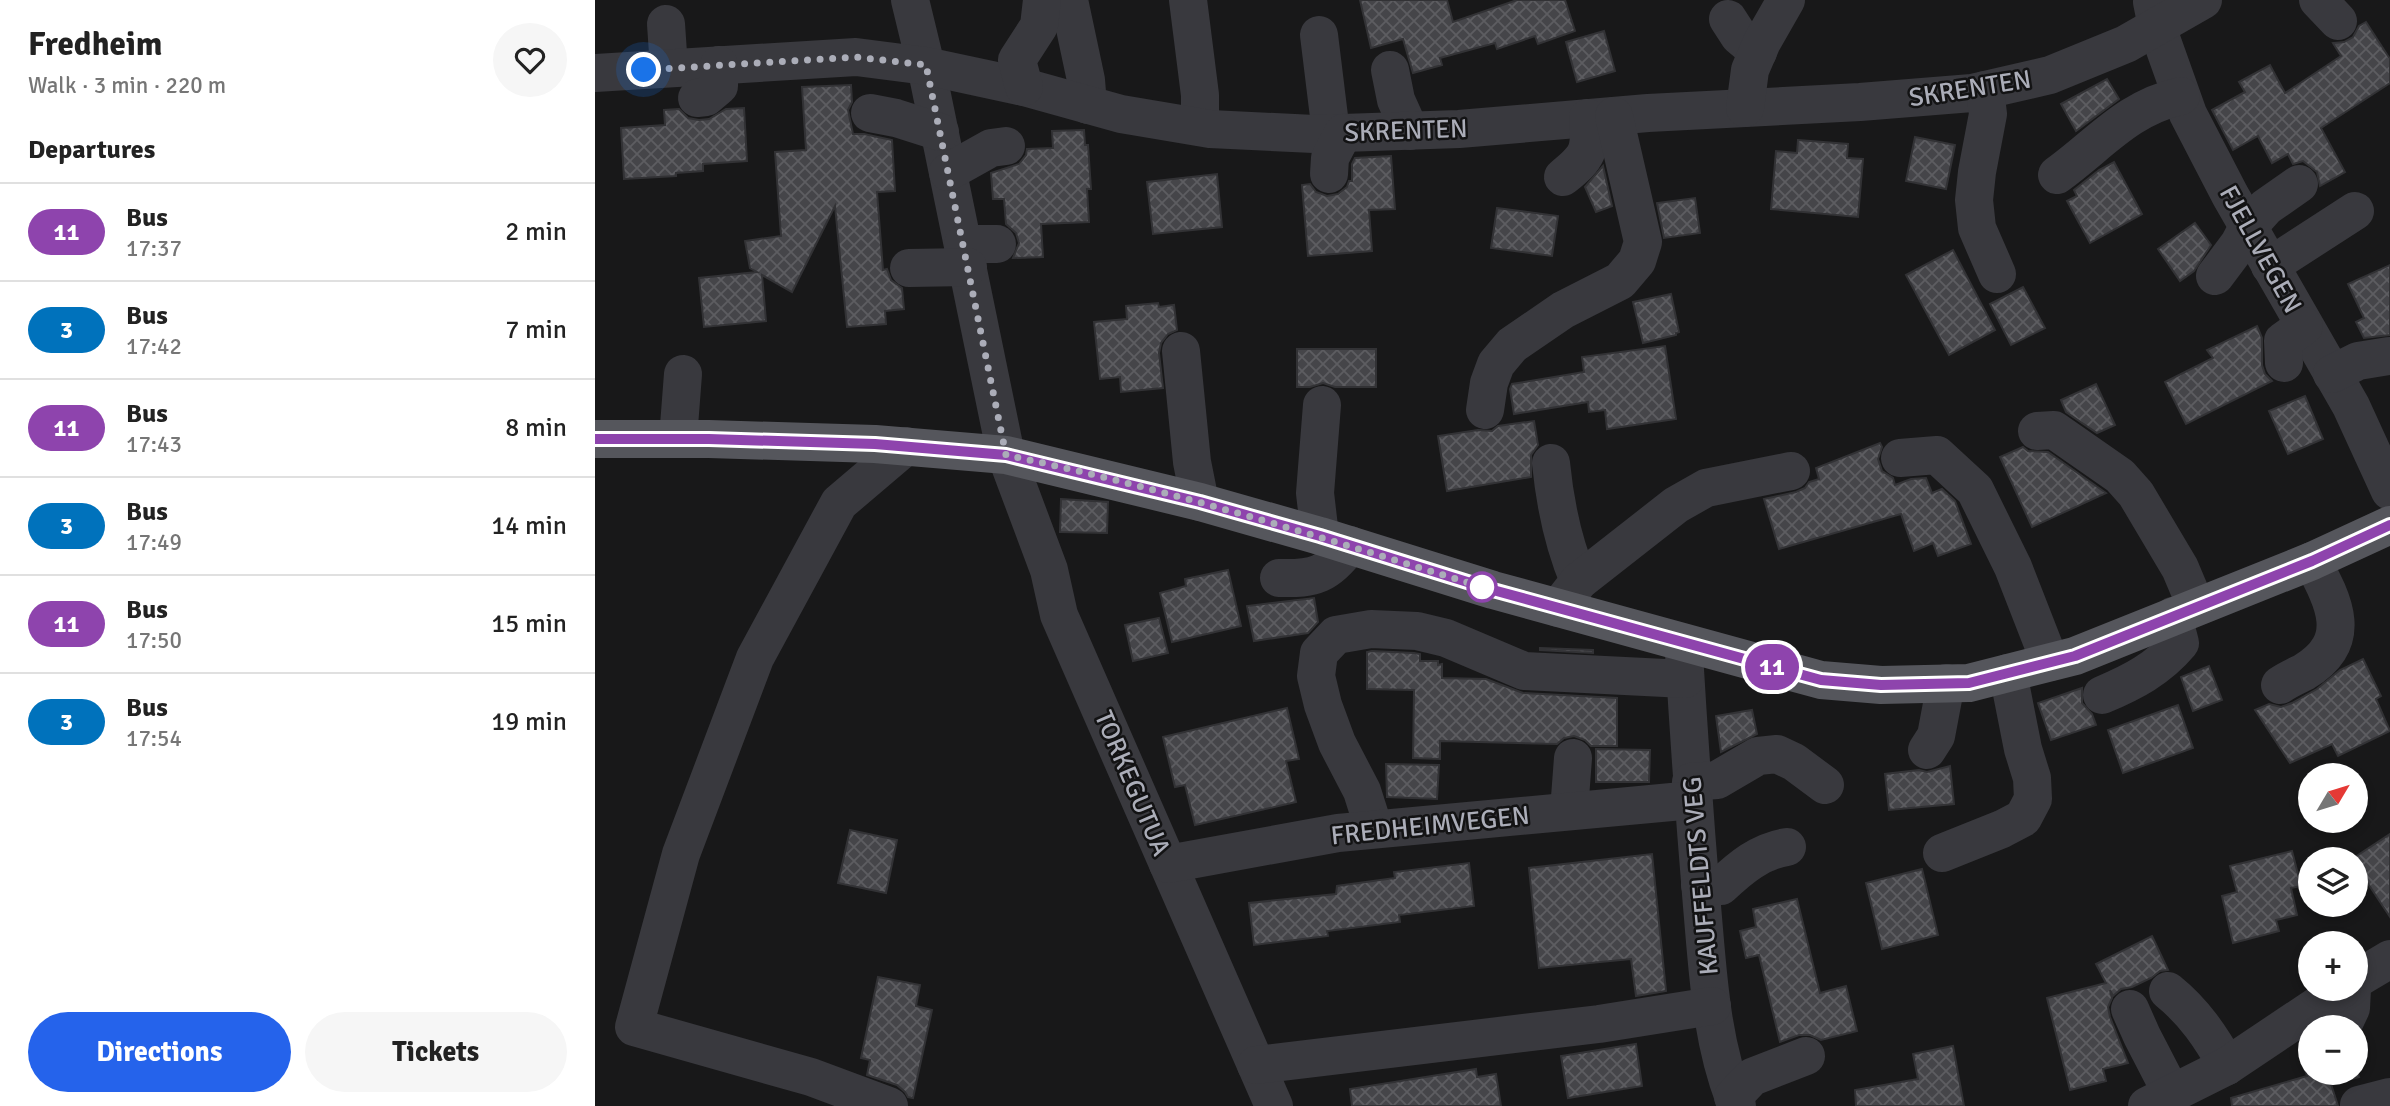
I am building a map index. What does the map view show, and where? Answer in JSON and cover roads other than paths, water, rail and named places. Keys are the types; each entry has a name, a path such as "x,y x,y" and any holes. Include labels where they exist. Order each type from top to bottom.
{"main road":[{"path":"595,439 906,446 1006,455 1200,502 1493,590 1568,594 1684,661 1821,680 1881,685 1969,683 2075,656 2312,561 2390,525"}],"street":[{"name":"TORKEGUTUA","path":"909,0 926,65 948,172 976,252 1006,455 1049,570 1059,615 1274,1106"},
{"path":"1024,86 1017,60 1039,26 1042,0"},
{"path":"1069,0 1086,80 1088,104"},
{"path":"1188,0 1200,95 1200,127"},
{"path":"1745,108 1750,70 1786,0"},
{"name":"SKRENTEN","path":"595,73 856,57 926,65 1024,86 1122,114 1200,127 1301,134 1410,131 1598,110 1745,108 1972,93 2050,75 2126,44 2154,13 2203,0"},
{"name":"FJELLVEGEN","path":"2154,13 2188,114 2248,227 2351,406 2390,491"},
{"path":"1728,19 1739,36 1758,52"},
{"path":"666,24 669,68"},
{"path":"1319,34 1337,133 1329,174"},
{"path":"698,99 706,97 719,86 719,65"},
{"path":"1390,70 1396,100 1410,131"},
{"path":"1985,90 1988,114 1976,172 1974,200 1977,228 1997,274"},
{"path":"2057,175 2135,114 2157,101 2181,96"},
{"path":"1563,177 1583,161 1591,144 1598,110"},
{"path":"1485,410 1489,383 1496,364 1512,345 1563,310 1621,281 1641,277 1643,242 1598,110"},
{"path":"870,113 940,132"},
{"path":"948,172 991,148 1006,145"},
{"path":"2214,276 2239,244 2248,227 2266,207 2299,184"},
{"path":"2270,266 2355,211"},
{"path":"909,268 976,252"},
{"path":"2284,363 2283,341 2304,326"},
{"path":"1181,351 1192,462 1200,502"},
{"path":"2332,374 2358,361 2389,356"},
{"path":"678,439 683,374"},
{"path":"1279,578 1305,579 1335,566 1335,541 1315,493 1322,405"},
{"path":"2037,431 2054,430 2120,476 2136,494 2180,568 2184,611 2180,643 2167,659 2144,676 2102,695"},
{"path":"889,1106 811,1077 634,1027 681,854 755,658 839,503 906,446"},
{"path":"1900,458 1937,455 1975,490 2013,567 2050,662"},
{"path":"1551,463 1554,496 1567,552 1568,594"},
{"path":"1568,594 1662,514 1706,488 1791,471"},
{"path":"2280,685 2306,671 2325,653 2336,636 2337,618 2312,561"},
{"path":"1374,829 1362,791 1337,743 1322,705 1316,676 1319,653 1336,635 1371,629 1417,631 1446,638 1524,671 1684,661"},
{"name":"KAUFFELDTS VEG","path":"1684,661 1692,791 1712,1006 1725,1078 1735,1101"},
{"path":"1942,853 2023,818 2033,799 2032,778 2023,749 2008,673"},
{"path":"1927,750 1936,736 1946,684"},
{"name":"FREDHEIMVEGEN","path":"1168,864 1338,833 1569,811 1692,791 1758,756 1777,754 1794,762 1825,785"},
{"path":"1569,811 1573,758"},
{"path":"1700,885 1721,886 1738,869 1772,849 1787,847"},
{"path":"2368,972 2390,959"},
{"path":"2168,991 2183,1003 2209,1033 2217,1082"},
{"path":"2130,1009 2142,1036 2160,1100 2217,1082 2326,1001"},
{"path":"1256,1065 1599,1024 1712,1006"},
{"path":"1735,1101 1752,1077 1806,1056"},
{"path":"2359,1105 2390,1097"}]}
